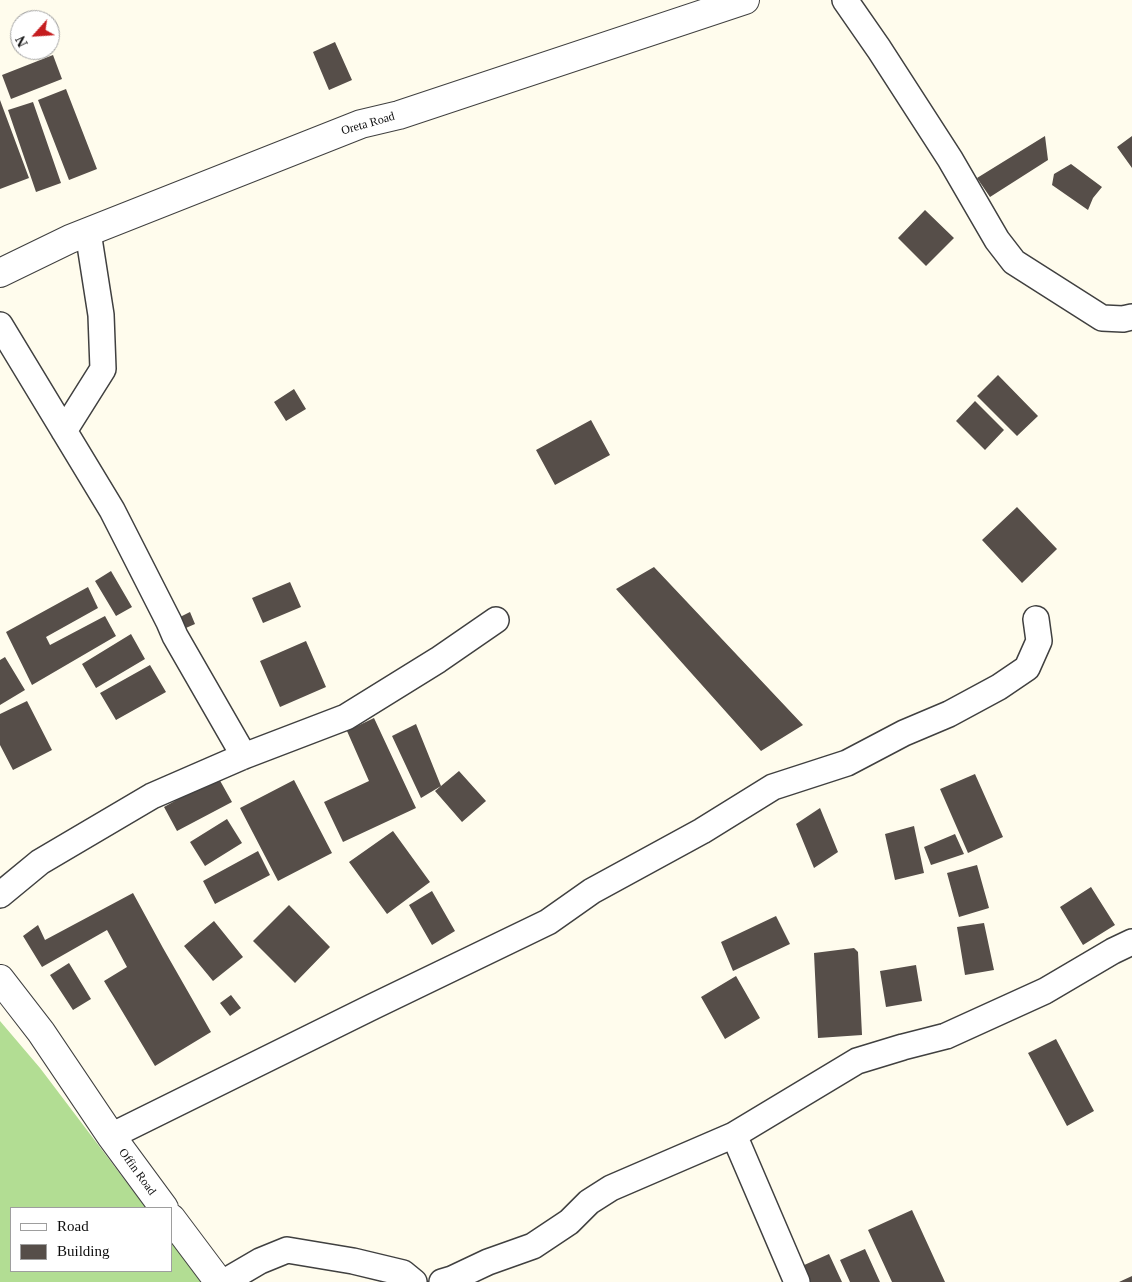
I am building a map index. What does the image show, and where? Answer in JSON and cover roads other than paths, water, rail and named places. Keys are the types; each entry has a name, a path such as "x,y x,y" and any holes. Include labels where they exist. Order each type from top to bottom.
{"street":[{"name":"Oreta Road","path":"0,273 70,239 361,124 399,115 745,0"},
{"path":"845,0 950,159 997,240 1014,262 1102,318 1123,319 1132,317"},
{"path":"64,431 103,368 101,315 88,232"},
{"path":"0,325 112,510 175,636 244,756"},
{"path":"111,1136 548,922 592,891 702,831 773,787 847,763 904,733 949,714 999,687 1027,668 1038,641 1036,619"},
{"path":"0,896 40,862 152,796 244,756 346,717 438,660 496,620"},
{"path":"442,1282 488,1262 533,1246 569,1222 589,1202 611,1188 734,1135 858,1061 946,1036 1045,991 1132,942"},
{"name":"Offin Road","path":"0,979 41,1032 111,1136 163,1207"},
{"path":"734,1135 797,1282"},
{"path":"172,1219 219,1282"},
{"path":"224,1282 260,1261 287,1250 353,1261 403,1273 414,1282"}]}
